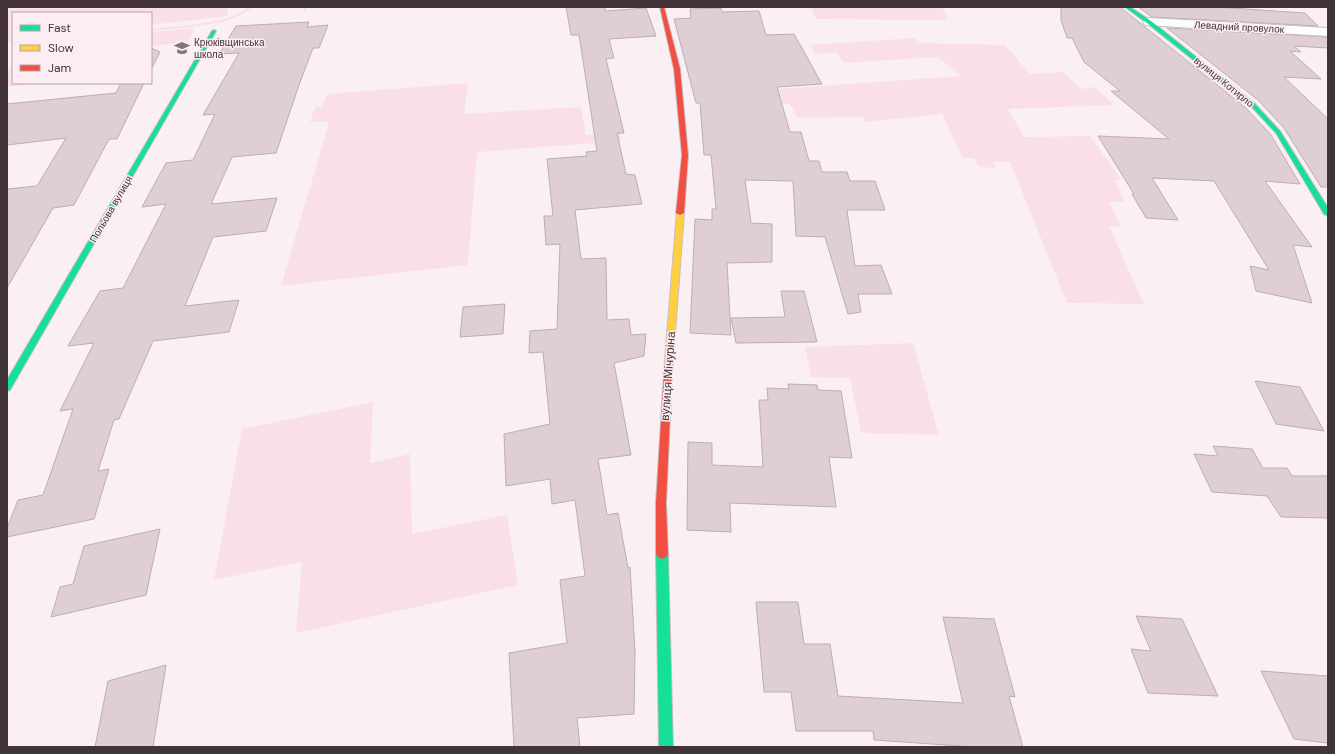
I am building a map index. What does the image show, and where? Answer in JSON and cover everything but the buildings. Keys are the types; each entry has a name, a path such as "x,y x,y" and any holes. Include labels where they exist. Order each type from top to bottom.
{"street":[{"name":"вулиця Мічуріна","path":"662,7 677,69 685,155 668,364 661,503 666,747"},
{"name":"вулиця Котирло","path":"1127,7 1149,22 1252,104 1278,132 1328,214"},
{"name":"Левадний провулок","path":"1149,22 1328,32"},
{"name":"Польова вулиця","path":"7,388 214,31"}],"path":[{"path":"304,7 305,11"}],"shaded area":[{"path":"7,7 228,7 227,16 152,25 152,12 12,12 12,41 7,42"},
{"path":"248,7 252,7 233,18 219,22 152,31 152,29 217,21 240,13"},
{"path":"811,7 942,7 948,20 816,19"},
{"path":"194,28 189,42 152,46 152,32"},
{"path":"915,38 920,43 1005,45 1030,74 1063,72 1081,89 1095,87 1114,105 1008,109 1024,137 1090,136 1122,180 1115,180 1125,202 1109,202 1121,227 1109,226 1144,304 1067,303 1010,162 993,162 996,168 979,167 974,158 963,158 942,114 866,122 863,117 797,118 790,104 764,104 761,90 961,76 938,57 844,63 836,53 815,54 810,45"},
{"path":"12,64 12,84 32,84 7,87 7,71"},
{"path":"468,83 464,114 581,107 586,135 620,132 621,141 477,152 468,265 281,286 329,122 310,122 315,107 322,107 327,94"},
{"path":"913,343 939,435 861,433 850,378 811,377 805,347"},
{"path":"373,402 370,463 410,454 412,534 507,515 518,585 296,633 302,562 214,580 242,429"}],"traffic: fast":[{"path":"1127,7 1149,22 1252,104 1278,132 1328,214"},
{"path":"7,388 214,31"},
{"path":"662,554 666,747"}],"traffic: slow":[{"path":"668,373 680,213"}],"traffic: jam":[{"path":"662,7 677,69 685,155 680,213"},
{"path":"662,554 661,503 668,373"}],"place":[{"name":"Крюківщинська школа","path":"182,48"}]}
